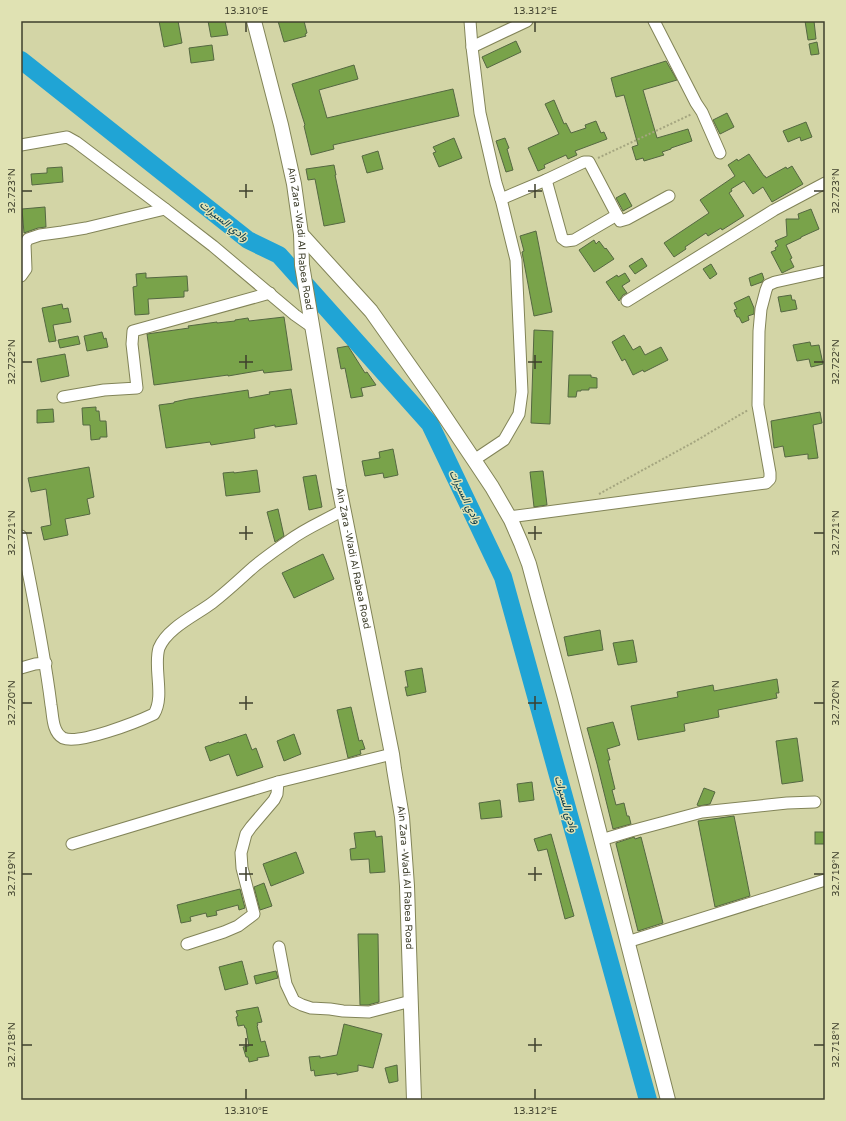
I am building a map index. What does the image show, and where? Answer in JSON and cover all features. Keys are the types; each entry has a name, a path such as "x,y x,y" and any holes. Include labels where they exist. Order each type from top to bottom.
{"main road":[{"name":"Ain Zara -Wadi Al Rabea Road","path":"254,21 281,125 294,184 301,234 302,265 343,510 392,754 402,817 407,886 414,1100"},
{"path":"301,234 371,311 431,396 492,487 509,517 521,543 529,564 566,698 668,1100"}],"street":[{"path":"470,21 480,113 516,260 522,392 519,414 504,440 474,460"},
{"path":"472,47 528,21"},
{"path":"654,21 701,110 720,153"},
{"path":"21,145 67,137 71,138 166,209 295,315 312,327"},
{"path":"501,199 584,162 589,162 620,221 627,219 668,196"},
{"path":"546,180 562,238 566,241 574,240 617,215"},
{"path":"627,301 774,210 825,183"},
{"path":"21,276 26,270 25,244 28,239 40,235 86,228 166,209"},
{"path":"509,517 766,483 770,479 770,473 758,405 759,331 761,309 766,290 768,284 825,271"},
{"path":"63,397 104,390 138,388 132,344 133,331 270,293"},
{"path":"21,536 46,663 54,726 62,737 76,740 109,731 154,714 158,700 159,648 171,631 234,586 250,570 291,539 343,510"},
{"path":"21,668 46,663"},
{"path":"72,844 278,782 392,754"},
{"path":"187,944 238,926 254,914 242,868 241,853 246,834 274,800 277,794 278,782"},
{"path":"601,840 702,812 787,803 815,802"},
{"path":"627,942 825,880"},
{"path":"279,946 286,984 294,1000 302,1005 311,1008 369,1012 411,1001"}],"path":[{"path":"589,162 701,110"},
{"path":"598,494 694,442 758,405"}],"building":[{"path":"159,21 178,21 182,43 164,47"},
{"path":"208,21 225,21 228,35 211,37"},
{"path":"278,21 304,21 307,33 305,34 306,36 284,42"},
{"path":"805,21 814,21 816,39 808,40"},
{"path":"516,41 521,52 487,68 482,57"},
{"path":"817,42 819,54 811,55 809,44"},
{"path":"212,45 214,60 191,63 189,48"},
{"path":"666,61 677,80 643,90 657,138 688,129 692,141 662,152 664,155 644,161 643,158 636,160 632,147 638,145 624,95 616,97 611,78"},
{"path":"354,65 358,79 319,90 327,118 453,89 459,116 333,145 334,149 311,155 305,125 292,84"},
{"path":"554,100 564,124 566,123 571,133 586,128 585,125 596,121 601,133 604,132 607,139 575,151 577,155 568,159 566,155 544,165 545,168 538,171 528,148 559,134 545,104"},
{"path":"727,113 734,127 720,134 713,120"},
{"path":"806,122 812,137 801,141 800,137 788,142 783,131"},
{"path":"454,138 462,158 439,167 433,153 436,152 433,147"},
{"path":"505,138 509,148 507,149 513,170 506,172 496,141"},
{"path":"378,151 383,169 367,173 362,156"},
{"path":"749,154 766,178 786,167 787,169 792,166 803,184 772,202 763,187 753,194 744,181 731,189 732,191 729,193 744,216 722,230 721,228 708,236 706,233 685,247 686,249 674,257 664,243 709,213 700,200 735,176 728,165"},
{"path":"334,165 345,222 324,226 315,179 308,180 306,169"},
{"path":"62,167 63,182 32,185 31,174 47,173 47,168"},
{"path":"625,193 632,206 623,211 616,198"},
{"path":"45,207 46,227 24,233 22,209"},
{"path":"811,209 819,229 786,245 794,267 782,273 771,252 776,250 775,248 778,246 775,241 787,236 786,219 799,219 798,214"},
{"path":"536,231 552,312 534,316 522,252 524,251 520,236"},
{"path":"594,240 596,244 599,241 614,259 594,272 579,250"},
{"path":"642,258 647,266 635,274 629,266"},
{"path":"711,264 717,274 710,279 703,269"},
{"path":"146,273 146,278 187,276 188,291 184,291 184,297 148,299 149,314 135,315 133,287 137,286 136,274"},
{"path":"625,273 630,281 622,286 627,293 623,295 619,301 606,282 617,275 618,277"},
{"path":"762,273 764,279 762,282 751,286 749,278"},
{"path":"791,295 792,300 795,300 797,309 781,312 778,297"},
{"path":"749,296 754,308 754,314 748,316 749,320 742,323 734,310 737,309 734,303"},
{"path":"62,304 63,309 68,308 71,322 53,325 56,341 49,342 42,308"},
{"path":"284,317 292,370 264,373 263,370 154,385 147,334 189,328 188,326 235,321 248,318 249,321"},
{"path":"534,330 553,331 550,424 531,423"},
{"path":"102,332 104,339 106,338 108,347 87,351 84,336"},
{"path":"624,335 633,350 640,346 645,355 661,347 668,360 644,372 643,370 633,375 625,359 622,361 612,342"},
{"path":"78,336 80,344 60,348 58,340"},
{"path":"810,342 811,346 819,345 823,364 811,367 809,359 797,361 793,345"},
{"path":"348,346 365,373 367,372 376,385 361,388 363,396 351,398 345,368 341,369 337,348"},
{"path":"65,354 69,376 41,382 37,359"},
{"path":"569,375 591,375 591,377 597,378 597,388 577,391 576,397 568,397"},
{"path":"291,389 297,424 275,427 275,425 254,429 255,438 211,445 210,442 166,448 159,405 248,390 249,398 270,394 269,392"},
{"path":"96,407 96,411 99,411 100,421 106,421 107,437 100,437 100,439 91,440 90,425 83,425 82,408"},
{"path":"53,409 54,422 37,423 37,410"},
{"path":"820,412 822,423 813,425 818,458 808,459 808,454 785,457 783,446 774,448 771,421"},
{"path":"393,449 398,475 384,478 383,473 365,476 362,461 380,458 379,452"},
{"path":"89,467 94,497 87,499 90,514 65,519 68,535 44,540 41,527 51,525 46,489 31,492 28,478"},
{"path":"257,470 260,492 226,496 223,473"},
{"path":"543,471 547,505 534,507 530,472"},
{"path":"316,475 322,507 309,510 303,477"},
{"path":"278,509 284,536 275,542 267,512"},
{"path":"323,554 334,579 294,598 282,573"},
{"path":"600,630 603,650 568,656 564,637"},
{"path":"633,640 637,662 618,665 613,643"},
{"path":"422,668 426,692 407,696 405,687 408,687 405,671"},
{"path":"777,679 779,693 776,693 777,698 718,710 719,717 684,724 685,731 638,740 631,706 678,697 677,692 713,685 714,691"},
{"path":"351,707 359,741 362,740 365,749 360,750 361,754 348,758 337,710"},
{"path":"613,722 620,745 607,749 615,789 612,790 616,805 624,803 627,816 629,816 631,824 613,829 587,728"},
{"path":"246,734 252,750 256,748 263,767 237,776 229,754 210,761 205,747"},
{"path":"294,734 301,754 284,761 277,741"},
{"path":"797,738 803,781 782,784 776,741"},
{"path":"532,782 534,800 519,802 517,784"},
{"path":"704,788 715,792 710,804 699,806 697,805"},
{"path":"500,800 502,817 481,819 479,803"},
{"path":"734,816 750,896 715,907 698,821"},
{"path":"375,831 376,837 382,836 385,872 370,873 369,859 351,860 350,849 356,848 354,833"},
{"path":"815,832 825,832 825,844 815,844"},
{"path":"551,834 574,916 565,919 547,849 538,851 534,839"},
{"path":"634,837 635,839 641,837 663,923 638,931 616,844"},
{"path":"296,852 304,873 271,886 263,864"},
{"path":"264,883 272,906 260,910 254,887"},
{"path":"240,889 245,908 239,910 238,905 216,911 217,915 207,917 206,913 190,917 191,921 181,923 177,905"},
{"path":"358,934 378,934 379,1002 368,1005 360,1005"},
{"path":"242,961 248,984 225,990 219,967"},
{"path":"276,971 278,978 256,984 254,976"},
{"path":"258,1007 262,1022 257,1023 257,1026 261,1042 265,1041 269,1056 257,1058 258,1060 249,1062 243,1047 249,1046 246,1028 244,1025 238,1026 236,1017 238,1016 236,1011"},
{"path":"344,1024 382,1034 373,1068 358,1065 358,1071 337,1075 337,1073 315,1076 314,1070 311,1071 309,1057 320,1056 320,1058 337,1055"},
{"path":"397,1065 398,1081 389,1083 385,1068"}],"waterway":[{"name":"وادي السيرات","path":"21,60 248,240 279,255 430,424 503,577 648,1100"}]}
